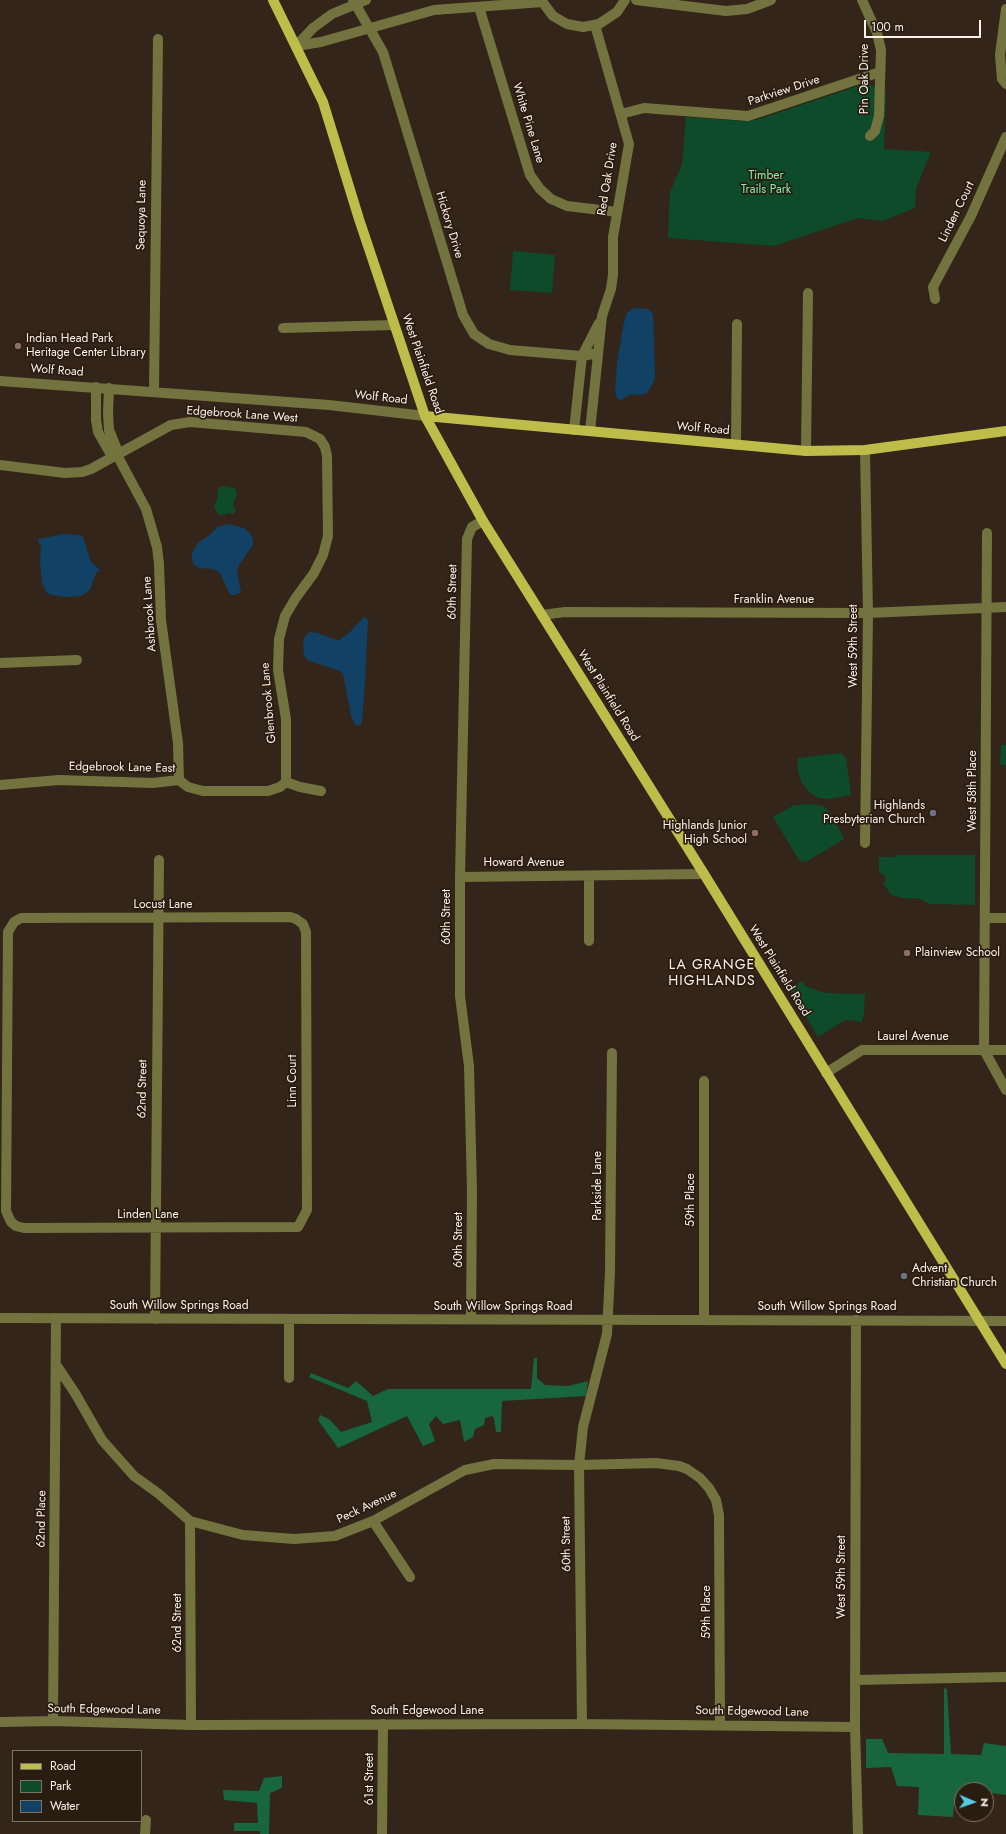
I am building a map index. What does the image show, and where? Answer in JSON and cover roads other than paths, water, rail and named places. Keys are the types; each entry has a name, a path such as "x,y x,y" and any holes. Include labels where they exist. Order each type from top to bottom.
{"main road":[{"name":"West Plainfield Road","path":"273,0 323,102 394,325 425,416 483,521 704,874 1006,1364"},
{"name":"Wolf Road","path":"425,416 806,451 865,450 1006,431"}],"street":[{"path":"296,46 313,28 332,14 354,2 366,0"},
{"path":"296,46 321,42 434,10 542,1 554,16 567,24 583,27 599,24 617,12 625,0"},
{"path":"636,0 726,11 747,9 771,0"},
{"name":"Pin Oak Drive","path":"862,0 877,33 880,50 879,116 875,131 870,136"},
{"name":"Hickory Drive","path":"354,2 383,52 468,325 478,338 496,347 510,350 582,356 598,353"},
{"name":"White Pine Lane","path":"479,6 530,175 540,189 551,199 567,206 617,212"},
{"path":"1006,9 1000,55 1002,79 1006,84"},
{"name":"Red Oak Drive","path":"574,430 582,356 602,316 612,282 612,237 629,144 595,25"},
{"name":"Sequoya Lane","path":"154,391 158,39"},
{"name":"Parkview Drive","path":"621,114 644,108 748,116 880,72"},
{"name":"Linden Court","path":"935,299 934,287 971,216 1006,137"},
{"path":"806,451 808,293"},
{"name":"Red Oak Drive","path":"590,431 602,316"},
{"path":"736,445 737,324"},
{"path":"283,328 394,325"},
{"name":"Wolf Road","path":"0,380 329,405 425,416"},
{"name":"Ashbrook Lane","path":"96,387 96,420 98,432 110,453 116,455"},
{"name":"Ashbrook Lane","path":"110,388 108,413 109,430 116,447 116,455 146,509 157,547 161,620 178,743 179,780"},
{"name":"Edgebrook Lane West","path":"0,465 75,473 91,469 171,425 190,422 306,432 316,435 324,443"},
{"name":"Glenbrook Lane","path":"286,782 286,719 278,670 279,640 285,616 295,599 314,573 325,548 328,536 327,452 324,443"},
{"name":"West 59th Street","path":"865,450 868,613 865,842"},
{"name":"60th Street","path":"471,1320 472,1191 469,1066 460,996 460,877 467,539 472,527 483,521"},
{"name":"West 58th Place","path":"984,1050 988,608 987,532"},
{"name":"Franklin Avenue","path":"542,615 565,612 868,613 1006,607"},
{"path":"0,663 77,660"},
{"name":"Edgebrook Lane East","path":"0,785 54,780 153,783 179,780 188,787 203,792 268,791 280,787 286,782"},
{"path":"286,782 300,787 321,790"},
{"name":"62nd Street","path":"155,1318 159,860"},
{"name":"Howard Avenue","path":"460,877 704,874"},
{"path":"589,876 589,941"},
{"name":"Locust Lane","path":"4,1163 8,932 14,922 21,918 290,917 296,918 303,924 306,932"},
{"path":"986,918 1006,918"},
{"name":"Linn Court","path":"298,1228 307,1210 306,932"},
{"name":"Laurel Avenue","path":"826,1073 862,1050 1006,1050"},
{"path":"984,1050 1006,1090"},
{"name":"Parkside Lane","path":"607,1320 610,1271 612,1053"},
{"name":"59th Place","path":"704,1081 704,1320"},
{"name":"Linden Lane","path":"4,1163 6,1211 11,1222 16,1226 24,1228 298,1228"},
{"name":"South Willow Springs Road","path":"0,1318 1006,1321"},
{"name":"62nd Place","path":"53,1721 57,1366 56,1318"},
{"path":"289,1319 289,1378"},
{"name":"60th Street","path":"582,1724 579,1465 583,1427 607,1334 607,1320"},
{"name":"West 59th Street","path":"856,1320 855,1726 858,1834"},
{"name":"Peck Avenue","path":"57,1366 75,1393 102,1440 134,1476 159,1494 190,1521 243,1535 294,1538 335,1536 373,1522 464,1470 494,1464 579,1465 644,1463 679,1466 700,1478 709,1488 716,1500"},
{"name":"59th Place","path":"716,1500 720,1522 720,1724"},
{"name":"62nd Street","path":"190,1521 191,1725"},
{"path":"373,1522 410,1577"},
{"path":"855,1680 1006,1677"},
{"name":"South Edgewood Lane","path":"0,1722 53,1721 191,1725 720,1724 855,1726"},
{"name":"61st Street","path":"382,1834 383,1724"},
{"path":"146,1820 146,1834"}],"water":[{"path":"634,308 648,309 653,314 654,381 647,393 640,395 631,394 621,400 618,399 615,393 617,363 624,322 627,313"},
{"path":"229,524 244,528 250,533 253,539 253,545 239,565 237,571 241,592 235,595 231,595 220,573 213,569 199,568 193,564 192,559 192,553 198,543 212,533 217,527"},
{"path":"63,534 80,535 83,537 91,562 100,570 96,573 90,590 81,596 66,597 51,595 46,592 42,583 40,563 41,546 38,541 39,539"},
{"path":"364,617 367,618 368,621 362,722 359,726 355,725 351,715 343,674 340,671 307,660 304,655 303,648 304,638 309,632 318,633 339,640 349,633"}],"place":[{"name":"Indian Head Park Heritage Center Library","path":"18,346"},
{"name":"Highlands Presbyterian Church","path":"933,813"},
{"name":"Highlands Junior High School","path":"755,833"},
{"name":"Plainview School","path":"907,953"},
{"name":"Advent Christian Church","path":"904,1276"}],"district":[{"name":"LA GRANGE HIGHLANDS","path":"712,974"}],"park label":[{"name":"Timber Trails Park","path":"766,183"}]}
